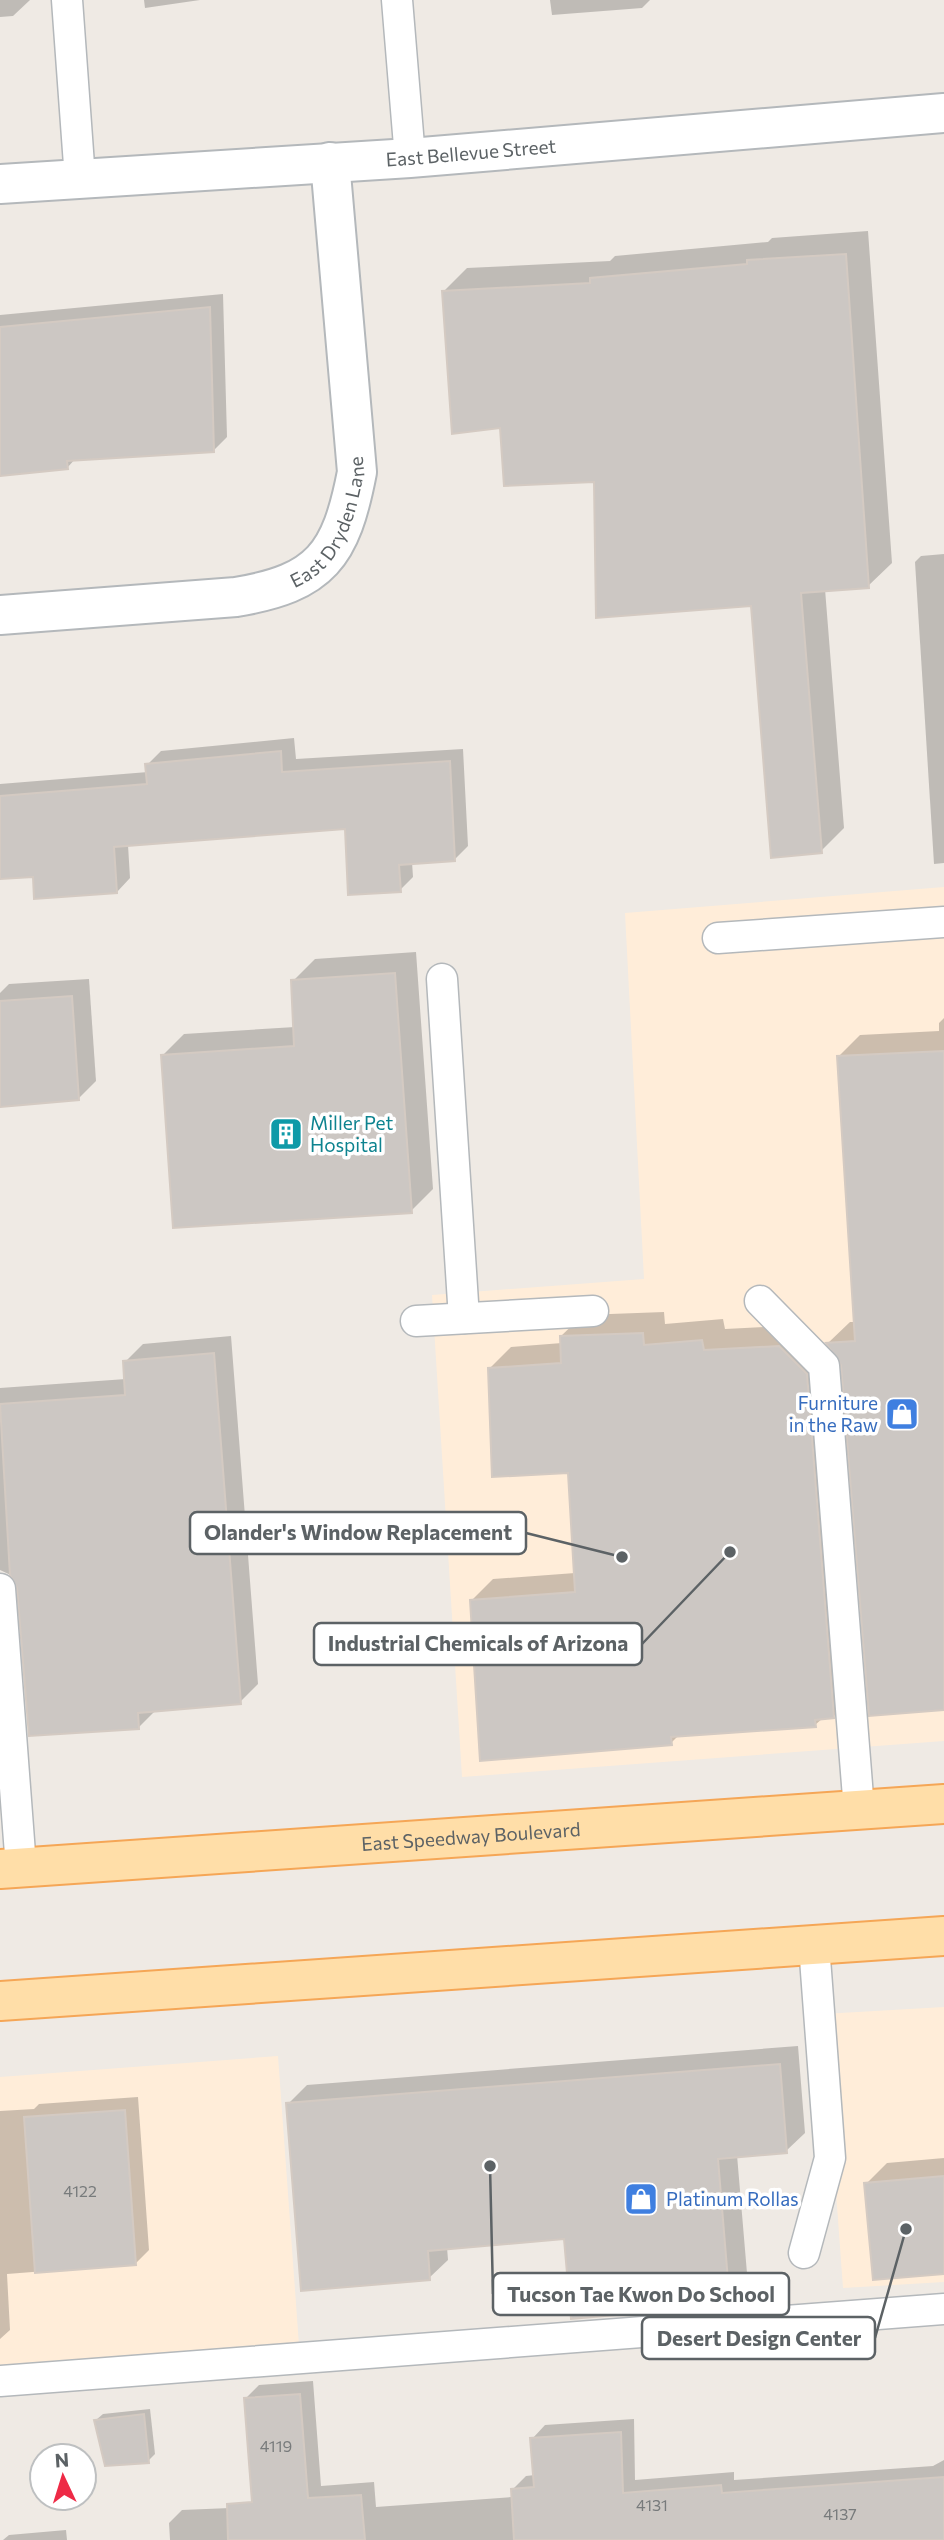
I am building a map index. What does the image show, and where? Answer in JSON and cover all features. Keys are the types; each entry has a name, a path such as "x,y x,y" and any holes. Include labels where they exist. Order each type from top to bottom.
{"main road":[{"name":"East Speedway Boulevard","path":"10,1868 944,1804"},
{"path":"0,2001 944,1936"}],"street":[{"name":"East Bellevue Street","path":"0,184 410,158 944,113"},
{"name":"East Dryden Lane","path":"0,615 236,597 274,591 308,575 331,551 349,517 357,472 330,162"}],"lane":[{"path":"66,0 80,179"},
{"path":"397,0 410,158"},
{"path":"719,938 944,922"},
{"path":"442,979 464,1318"},
{"path":"760,1301 824,1366 859,1810"},
{"path":"416,1321 593,1311"},
{"path":"0,1588 10,1868"},
{"path":"804,2253 830,2158 814,1945"},
{"path":"0,2381 944,2309"}],"shaded area":[{"path":"944,887 944,1741 462,1777 432,1295 644,1279 625,913"},
{"path":"944,2007 944,2282 843,2288 823,2014"},
{"path":"278,2056 299,2345 0,2367 0,2077"}],"building":[{"path":"846,254 869,588 801,593 822,853 771,858 751,606 596,618 594,482 504,486 500,428 452,434 442,291 590,283 590,278 747,264 747,260"},
{"path":"210,307 214,452 67,461 68,469 0,476 0,327"},
{"path":"281,751 282,772 450,761 455,861 399,865 401,892 348,895 345,829 114,847 117,893 34,899 33,877 0,879 0,796 147,784 145,764"},
{"name":"Miller Pet Hospital","path":"395,973 412,1213 173,1228 161,1055 294,1046 291,980"},
{"path":"72,996 79,1100 0,1107 0,1001"},
{"name":"Furniture in the Raw","path":"944,1051 944,1710 869,1716 841,1365 826,1343 855,1341 837,1056"},
{"path":"643,1333 644,1345 702,1340 704,1350 779,1346 807,1374 834,1718 815,1720 816,1727 671,1737 672,1745 480,1761 470,1600 575,1592 568,1473 492,1477 488,1368 561,1363 560,1336"},
{"path":"214,1353 241,1704 138,1713 139,1729 29,1736 17,1588 10,1575 0,1404 125,1395 123,1361"},
{"path":"780,2064 787,2153 718,2159 730,2305 571,2319 564,2239 428,2251 430,2280 301,2291 286,2103"},
{"path":"125,2110 136,2265 35,2273 24,2117"},
{"path":"944,2176 944,2274 873,2280 864,2183"},
{"path":"300,2394 308,2498 361,2495 365,2540 228,2540 227,2504 252,2502 244,2398"},
{"path":"144,2414 149,2463 105,2466 94,2420"},
{"path":"621,2432 623,2493 721,2485 722,2493 944,2477 944,2540 514,2540 511,2489 534,2487 530,2438"}],"place":[{"name":"Miller Pet Hospital","path":"286,1134"},
{"name":"Furniture in the Raw","path":"902,1414"},
{"name":"Industrial Chemicals of Arizona","path":"730,1552"},
{"name":"Olander's Window Replacement","path":"622,1557"},
{"name":"Tucson Tae Kwon Do School","path":"490,2166"},
{"name":"Platinum Rollas","path":"641,2199"},
{"name":"Desert Design Center","path":"906,2229"}]}
